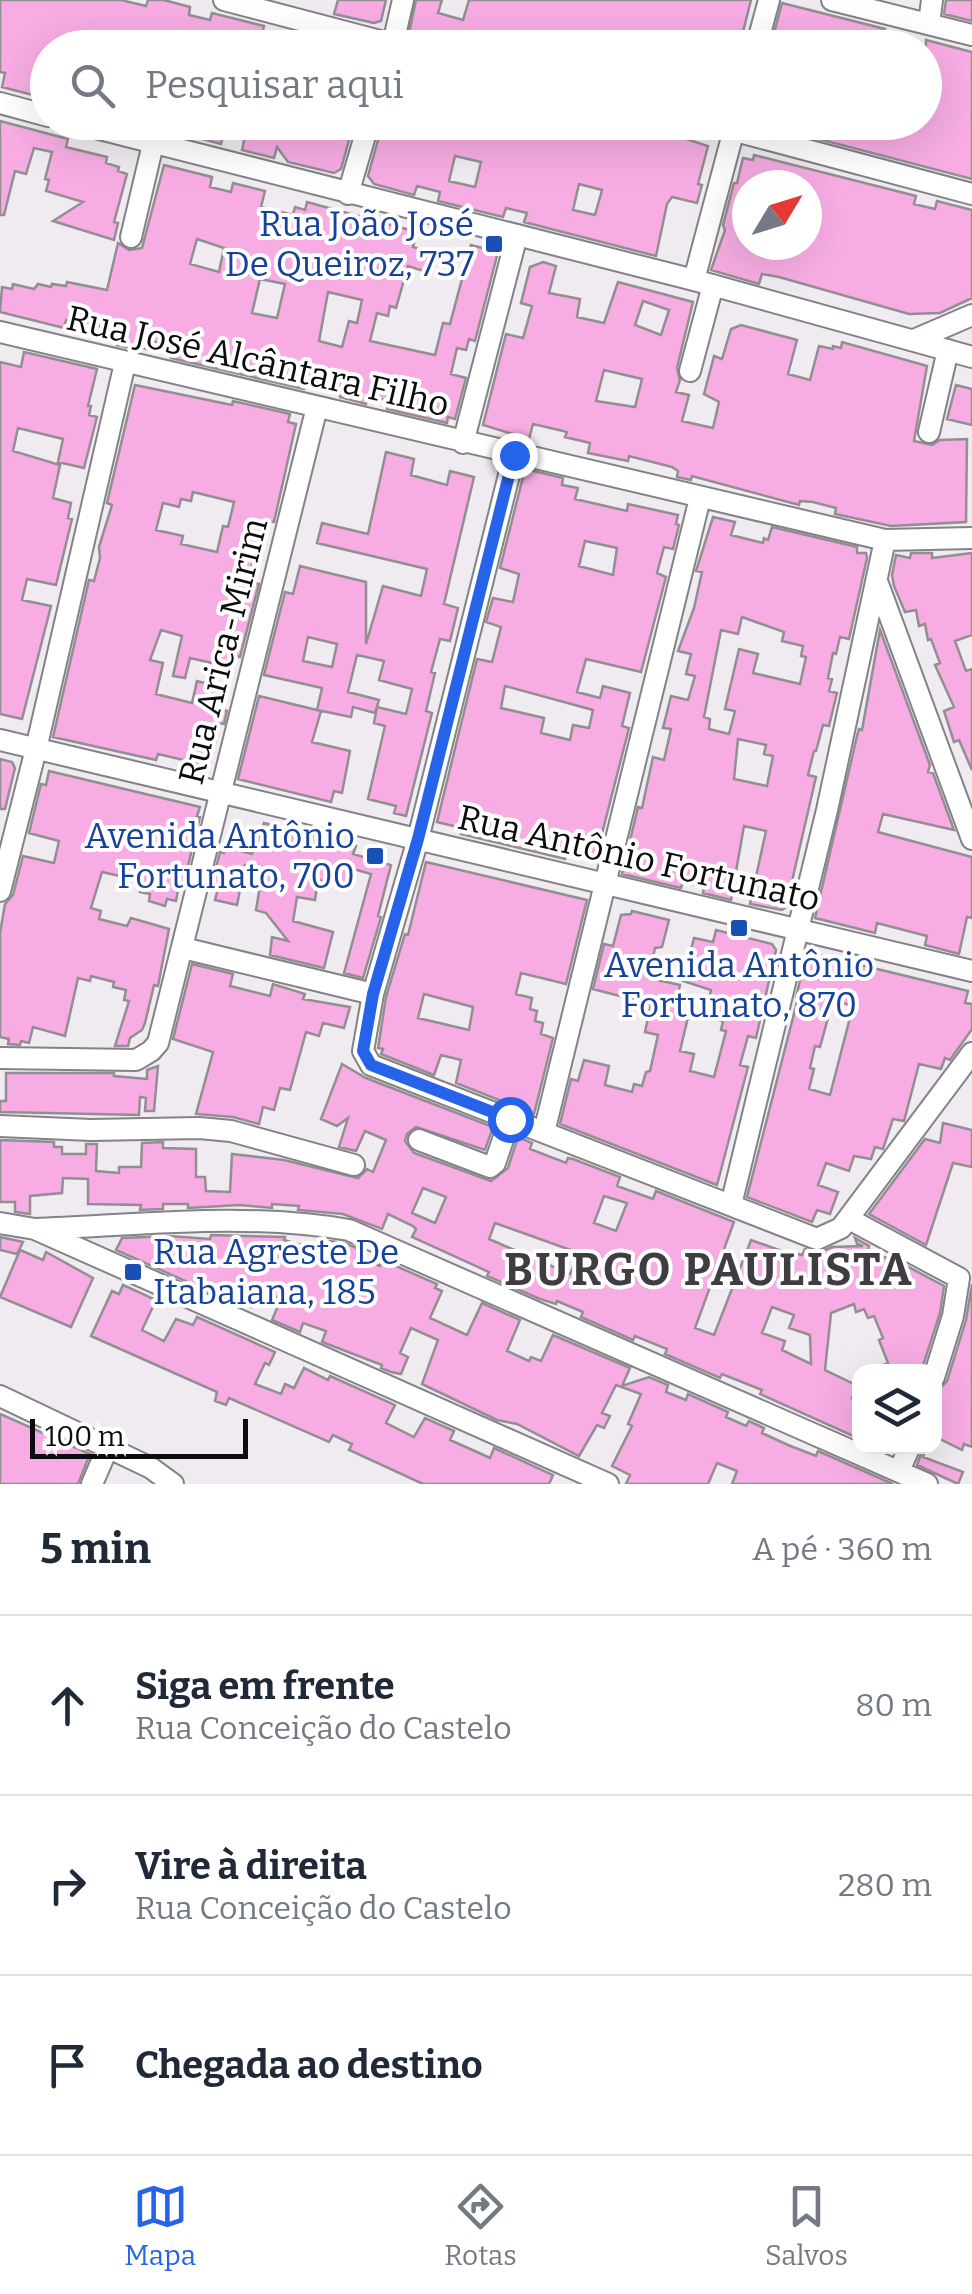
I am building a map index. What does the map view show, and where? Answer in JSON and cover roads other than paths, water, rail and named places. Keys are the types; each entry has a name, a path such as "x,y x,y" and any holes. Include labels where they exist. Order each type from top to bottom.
{"street":[{"path":"224,0 337,30"},
{"path":"399,30 404,0"},
{"path":"760,30 768,0"},
{"path":"832,0 972,35"},
{"path":"929,24 932,0"},
{"path":"0,103 30,111"},
{"path":"138,140 704,283 972,356"},
{"path":"348,194 364,140"},
{"path":"690,371 732,140"},
{"path":"781,140 972,194"},
{"path":"130,237 153,144"},
{"path":"462,443 517,235"},
{"path":"914,340 972,315"},
{"name":"Rua José Alcântara Filho","path":"0,332 885,540 972,538"},
{"path":"929,432 948,350"},
{"path":"0,892 124,363"},
{"name":"Rua Arica-Mirim","path":"0,1058 119,1061 145,1056 158,1043 317,408"},
{"path":"514,455 418,839 373,994 363,1051 371,1065 817,1239 834,1234 848,1219 972,1053"},
{"path":"544,1132 700,498"},
{"path":"731,1205 798,929 885,540"},
{"path":"878,582 972,840"},
{"name":"Rua Antônio Fortunato","path":"0,740 972,970"},
{"path":"183,948 373,994"},
{"path":"420,1140 490,1167 495,1163 510,1119"},
{"path":"0,1126 231,1131 354,1166"},
{"path":"848,1219 959,1278 953,1316 938,1364"},
{"path":"0,1223 35,1229 208,1222 349,1230 927,1484"},
{"path":"35,1229 608,1484"},
{"path":"0,1396 151,1468 173,1484"},
{"path":"92,1484 108,1447"},
{"path":"899,1471 906,1454"}],"place":[{"name":"Rua João José De Queiroz, 737","path":"494,244"},
{"name":"Avenida Antônio Fortunato, 700","path":"375,856"},
{"name":"Avenida Antônio Fortunato, 870","path":"739,928"},
{"name":"Rua Agreste De Itabaiana, 185","path":"133,1272"}],"district":[{"name":"BURGO PAULISTA","path":"709,1269"}]}
